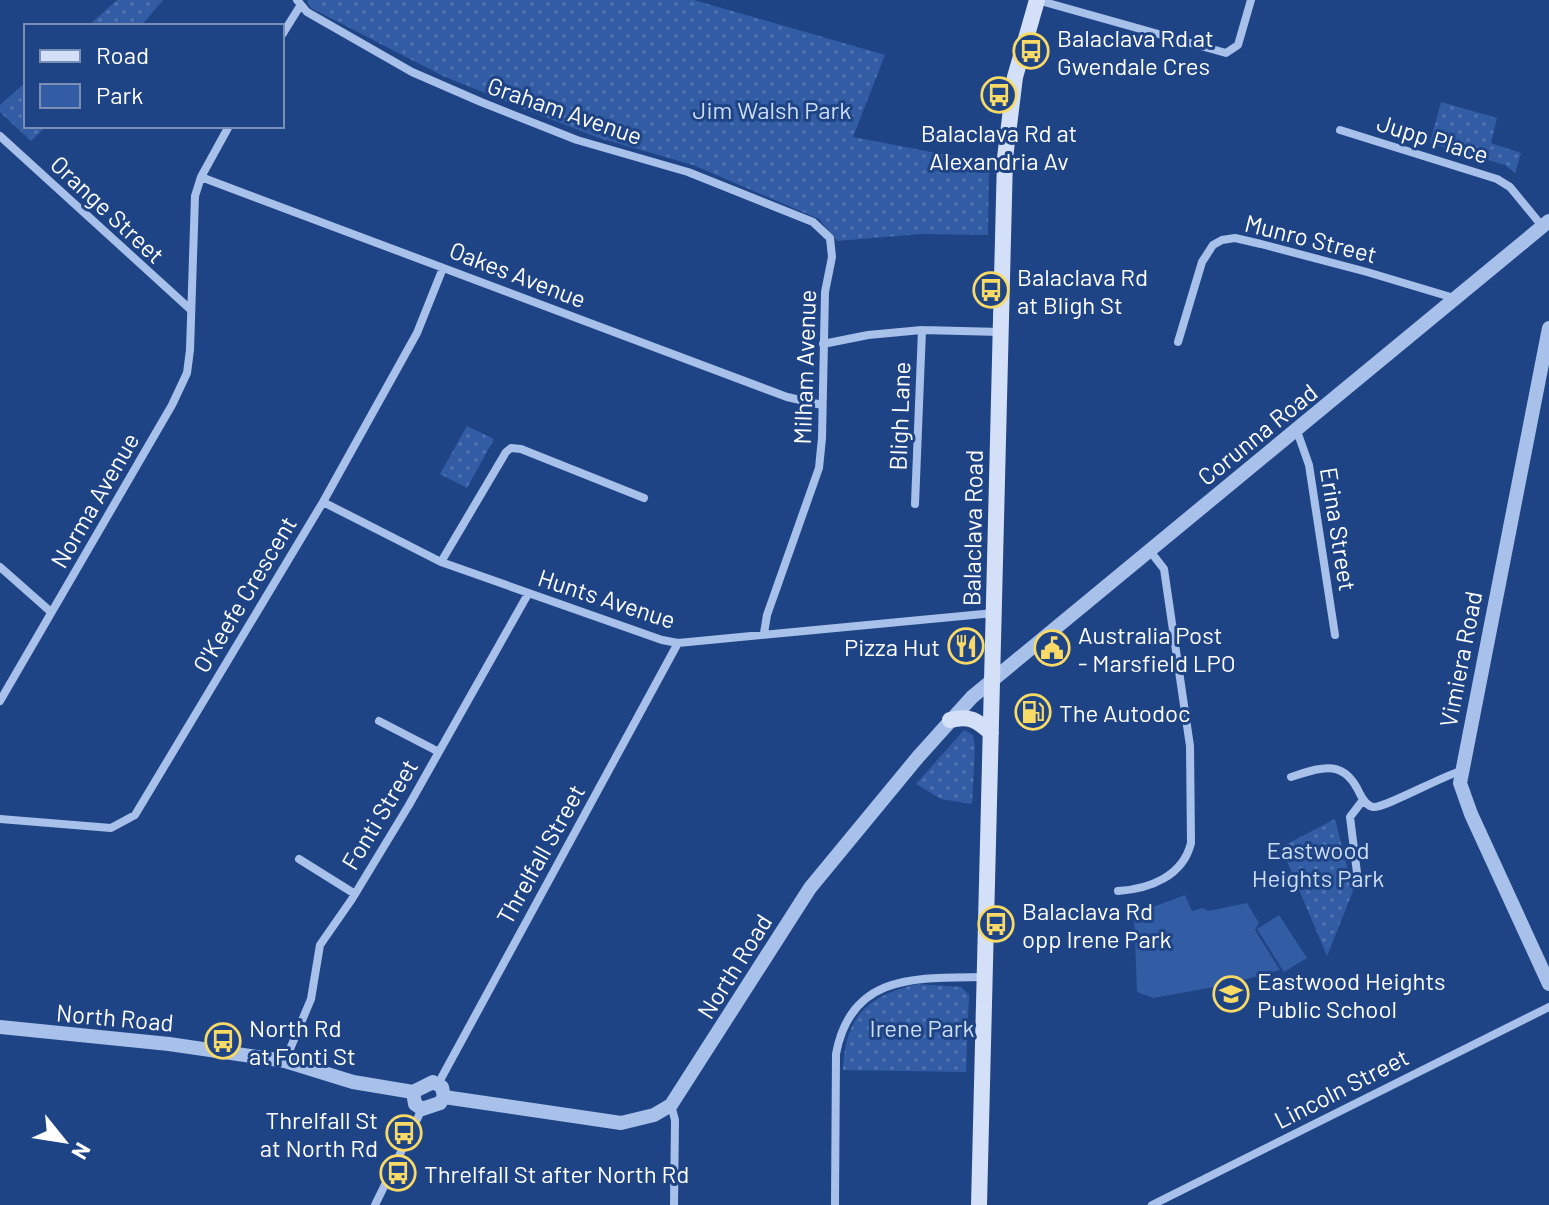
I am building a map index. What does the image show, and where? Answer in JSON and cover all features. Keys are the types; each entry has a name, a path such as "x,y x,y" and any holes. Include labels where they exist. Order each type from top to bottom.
{"main road":[{"name":"Balaclava Road","path":"979,1205 1007,135 1015,77 1037,0"},
{"path":"950,720 973,718 991,733"}],"street":[{"path":"1037,0 1226,53 1238,45 1251,0"},
{"path":"284,31 298,3"},
{"name":"Graham Avenue","path":"298,3 412,72 470,98 577,140 688,172 813,222 830,238"},
{"name":"Norma Avenue","path":"0,701 172,405 187,373 193,213 201,177 228,128"},
{"name":"Jupp Place","path":"1340,130 1497,179 1510,187 1546,223"},
{"name":"Orange Street","path":"0,136 190,309"},
{"name":"Oakes Avenue","path":"201,177 787,397 822,405"},
{"name":"Corunna Road","path":"992,680 1546,223"},
{"name":"Milham Avenue","path":"764,633 767,615 819,468 825,292 832,257 830,238"},
{"name":"Munro Street","path":"1178,342 1202,262 1213,245 1222,240 1235,238 1261,244 1454,298"},
{"name":"O'Keefe Crescent","path":"0,819 111,828 135,815 323,502 417,333 443,268"},
{"name":"Vimiera Road","path":"1549,328 1460,783 1466,802 1546,967 1549,984"},
{"path":"823,344 868,335 922,330 1001,332"},
{"name":"Bligh Lane","path":"915,504 922,330"},
{"name":"Erina Street","path":"1297,431 1309,465 1335,635"},
{"path":"441,562 511,448 521,449 644,498"},
{"name":"Hunts Avenue","path":"323,502 441,562 648,636 678,643 994,613"},
{"path":"1118,891 1158,882 1176,871 1188,858 1191,843 1190,746 1164,569 1150,551"},
{"path":"0,567 51,612"},
{"name":"Fonti Street","path":"285,1061 311,999 320,945 355,894 528,594"},
{"name":"Threlfall Street","path":"441,1090 678,643"},
{"name":"North Road","path":"671,1105 810,888 950,720 992,680"},
{"path":"379,721 439,752"},
{"path":"1291,777 1313,770 1335,768 1344,771 1371,807 1383,807 1444,775 1461,771"},
{"path":"1358,881 1350,817 1363,800"},
{"path":"299,859 355,894"},
{"path":"835,1205 836,1054 839,1035 849,1018 871,995 894,982 984,977"},
{"name":"Lincoln Street","path":"1152,1205 1549,1007"},
{"name":"North Road","path":"0,1027 169,1044 285,1061 353,1082 413,1092"},
{"path":"422,1109 415,1104 413,1092 428,1083 441,1090 621,1123 654,1115 671,1105 675,1120 674,1205"},
{"path":"375,1205 422,1109 440,1103 441,1090"}],"green space":[{"path":"117,0 163,0 143,24 90,24"},
{"name":"Jim Walsh Park","path":"307,0 694,0 885,55 853,137 989,163 988,235 921,234 837,241 819,219 693,165 599,138 443,76 311,8"},
{"path":"24,84 24,128 45,128 31,141 0,112 0,105"},
{"path":"1441,102 1497,118 1491,143 1521,153 1515,173 1505,165 1430,143"},
{"path":"467,426 494,439 467,488 440,474"},
{"path":"964,730 973,735 975,748 972,804 941,799 916,784"},
{"name":"Eastwood Heights Park","path":"1335,819 1353,891 1327,956 1281,847"},
{"path":"1185,895 1192,911 1247,903 1259,923 1255,930 1280,970 1225,985 1153,998 1137,992 1134,914"},
{"path":"1279,915 1307,958 1284,972 1257,929"},
{"name":"Irene Park","path":"918,984 961,987 969,995 966,1072 843,1070 848,1035 862,1011 885,995"}],"place":[{"name":"Balaclava Rd at Gwendale Cres","path":"1031,51"},
{"name":"Balaclava Rd at Alexandria Av","path":"999,95"},
{"name":"Balaclava Rd at Bligh St","path":"991,290"},
{"name":"Pizza Hut","path":"966,646"},
{"name":"Australia Post - Marsfield LPO","path":"1052,648"},
{"name":"The Autodoc","path":"1033,712"},
{"name":"Balaclava Rd opp Irene Park","path":"996,924"},
{"name":"Eastwood Heights Public School","path":"1231,994"},
{"name":"North Rd at Fonti St","path":"223,1041"},
{"name":"Threlfall St at North Rd","path":"404,1133"},
{"name":"Threlfall St after North Rd","path":"398,1173"}]}
